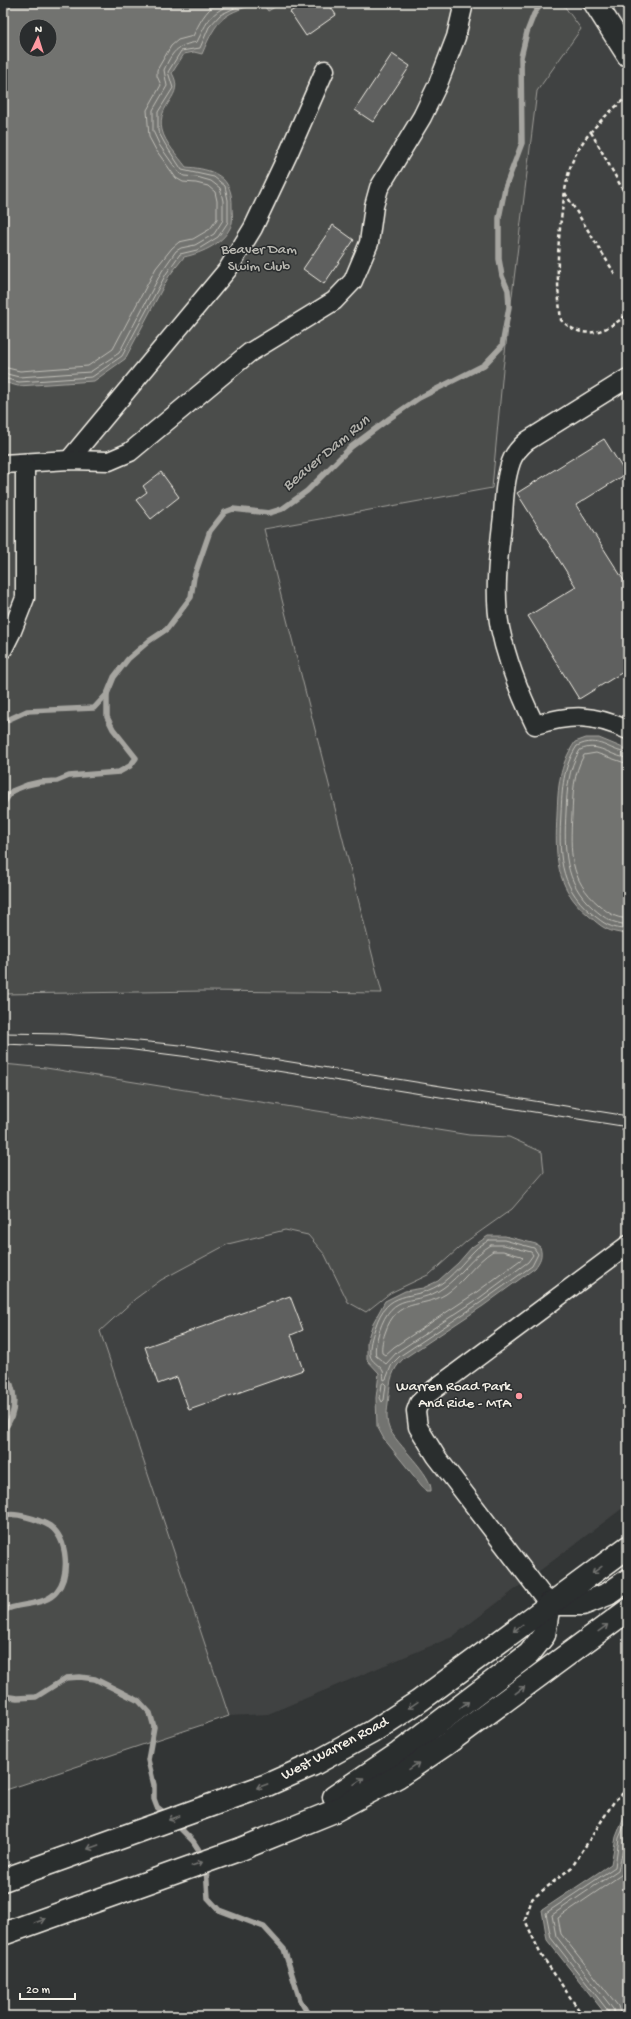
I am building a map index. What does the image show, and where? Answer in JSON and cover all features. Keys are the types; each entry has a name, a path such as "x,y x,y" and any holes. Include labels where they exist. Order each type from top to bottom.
{"main road":[{"path":"596,5 628,55"},
{"name":"West Warren Road","path":"3,1880 211,1805 312,1765 372,1732 424,1698 628,1547"},
{"path":"279,1833 400,1753 529,1654 544,1635 549,1604 583,1604 608,1594 628,1580"},
{"path":"3,1934 241,1849 332,1812 399,1776 452,1740 628,1610"}],"lane":[{"path":"3,464 69,460 109,461 130,452 249,353 334,301 353,281 369,243 374,206 379,188 422,117 438,84 456,37 464,3"},
{"path":"69,460 228,270 253,228 289,152 325,70"},
{"path":"628,378 527,441 517,449 511,462 505,488 499,554 497,607 500,628 519,692 535,725 562,717 586,717 610,722 628,730"},
{"path":"3,648 12,631 25,598 27,567 25,463"},
{"path":"549,1604 436,1456 418,1426 416,1411 419,1404 428,1394 628,1246"}],"path":[{"path":"628,96 612,110 584,141 573,160 565,192 557,270 561,320 570,328 585,334 599,332 628,314"},
{"path":"592,132 628,199"},
{"path":"565,192 615,274"},
{"path":"623,1130 628,1101"},
{"path":"583,2016 540,1953 525,1920 532,1899 572,1866 615,1800 628,1789"}],"shaded area":[{"path":"562,3 628,3 628,1504 452,1637 268,1714 229,1716 9,1065 3,1064 3,994 205,991 382,993 263,529 492,488 503,369 537,91 581,29"}],"green space":[{"name":"Beaver Dam Swim Club","path":"3,3 562,3 581,29 537,91 503,369 492,488 264,529 382,993 205,991 3,994"},
{"path":"3,1064 46,1068 469,1135 509,1137 542,1152 544,1172 512,1209 467,1241 430,1274 390,1293 366,1312 348,1302 325,1255 308,1235 285,1230 228,1244 161,1280 135,1299 100,1331 229,1716 3,1791"}],"water":[{"path":"3,3 262,3 249,6 223,18 212,32 202,54 194,52 184,54 172,73 176,88 166,106 161,121 162,130 166,140 186,167 213,172 225,181 231,196 232,223 229,230 219,241 206,250 184,257 169,276 125,359 94,381 18,386 3,382"},
{"path":"262,3 282,3 268,11"},
{"path":"586,738 599,738 628,750 628,934 606,929 577,905 563,882 559,870 556,829 560,777 575,742"},
{"path":"488,1236 505,1236 536,1244 541,1250 540,1261 535,1268 483,1306 403,1359 396,1367 391,1380 387,1412 389,1428 426,1477 430,1484 431,1491 426,1491 384,1439 377,1426 376,1398 379,1373 367,1360 367,1341 373,1323 385,1301 405,1291 423,1288 438,1281 458,1263 472,1247"},
{"path":"628,1806 628,2016 607,2016 547,1940 542,1910 611,1864 616,1837"}],"building":[{"path":"304,3 328,3 336,15 306,36 290,12"},
{"path":"392,54 410,66 373,122 355,110"},
{"path":"333,225 354,240 324,284 303,269"},
{"path":"604,439 626,474 576,505 628,587 628,669 579,699 528,616 576,587 517,493"},
{"path":"161,472 179,497 151,519 136,500 147,492 143,486"},
{"path":"290,1296 303,1330 291,1335 303,1370 189,1410 177,1377 158,1384 145,1347"}],"waterway":[{"name":"Beaver Dam Run","path":"3,722 27,711 94,708 107,694 114,677 128,659 149,641 167,629 191,597 194,577 210,531 225,512 233,509 269,513 282,509 307,491 351,447 390,418 419,398 484,365 502,346 509,307 508,290 502,276 499,259 499,218 505,188 522,143 521,57 527,32 534,14 542,3"},
{"path":"3,804 12,791 27,785 40,782 57,781 69,776 119,772 130,766 136,758 113,729 107,717 107,694"},
{"path":"3,1372 11,1385 14,1401 11,1417 3,1430"},
{"path":"3,1516 12,1514 36,1520 50,1526 61,1539 65,1557 64,1576 57,1591 52,1596 46,1600 16,1606 3,1611"},
{"path":"3,1696 17,1698 36,1697 66,1678 80,1677 95,1679 139,1701 150,1713 154,1727 148,1760 154,1785 154,1799 157,1807 167,1815"},
{"path":"176,1824 193,1841 204,1858"},
{"path":"206,1867 208,1898 219,1910 264,1927 284,1949 300,2000 309,2016"}],"tram line":[{"path":"3,1033 64,1034 191,1046 628,1116"},
{"path":"3,1044 126,1049 189,1057 628,1127"}],"place":[{"name":"Warren Road Park And Ride - MTA","path":"519,1396"}]}
